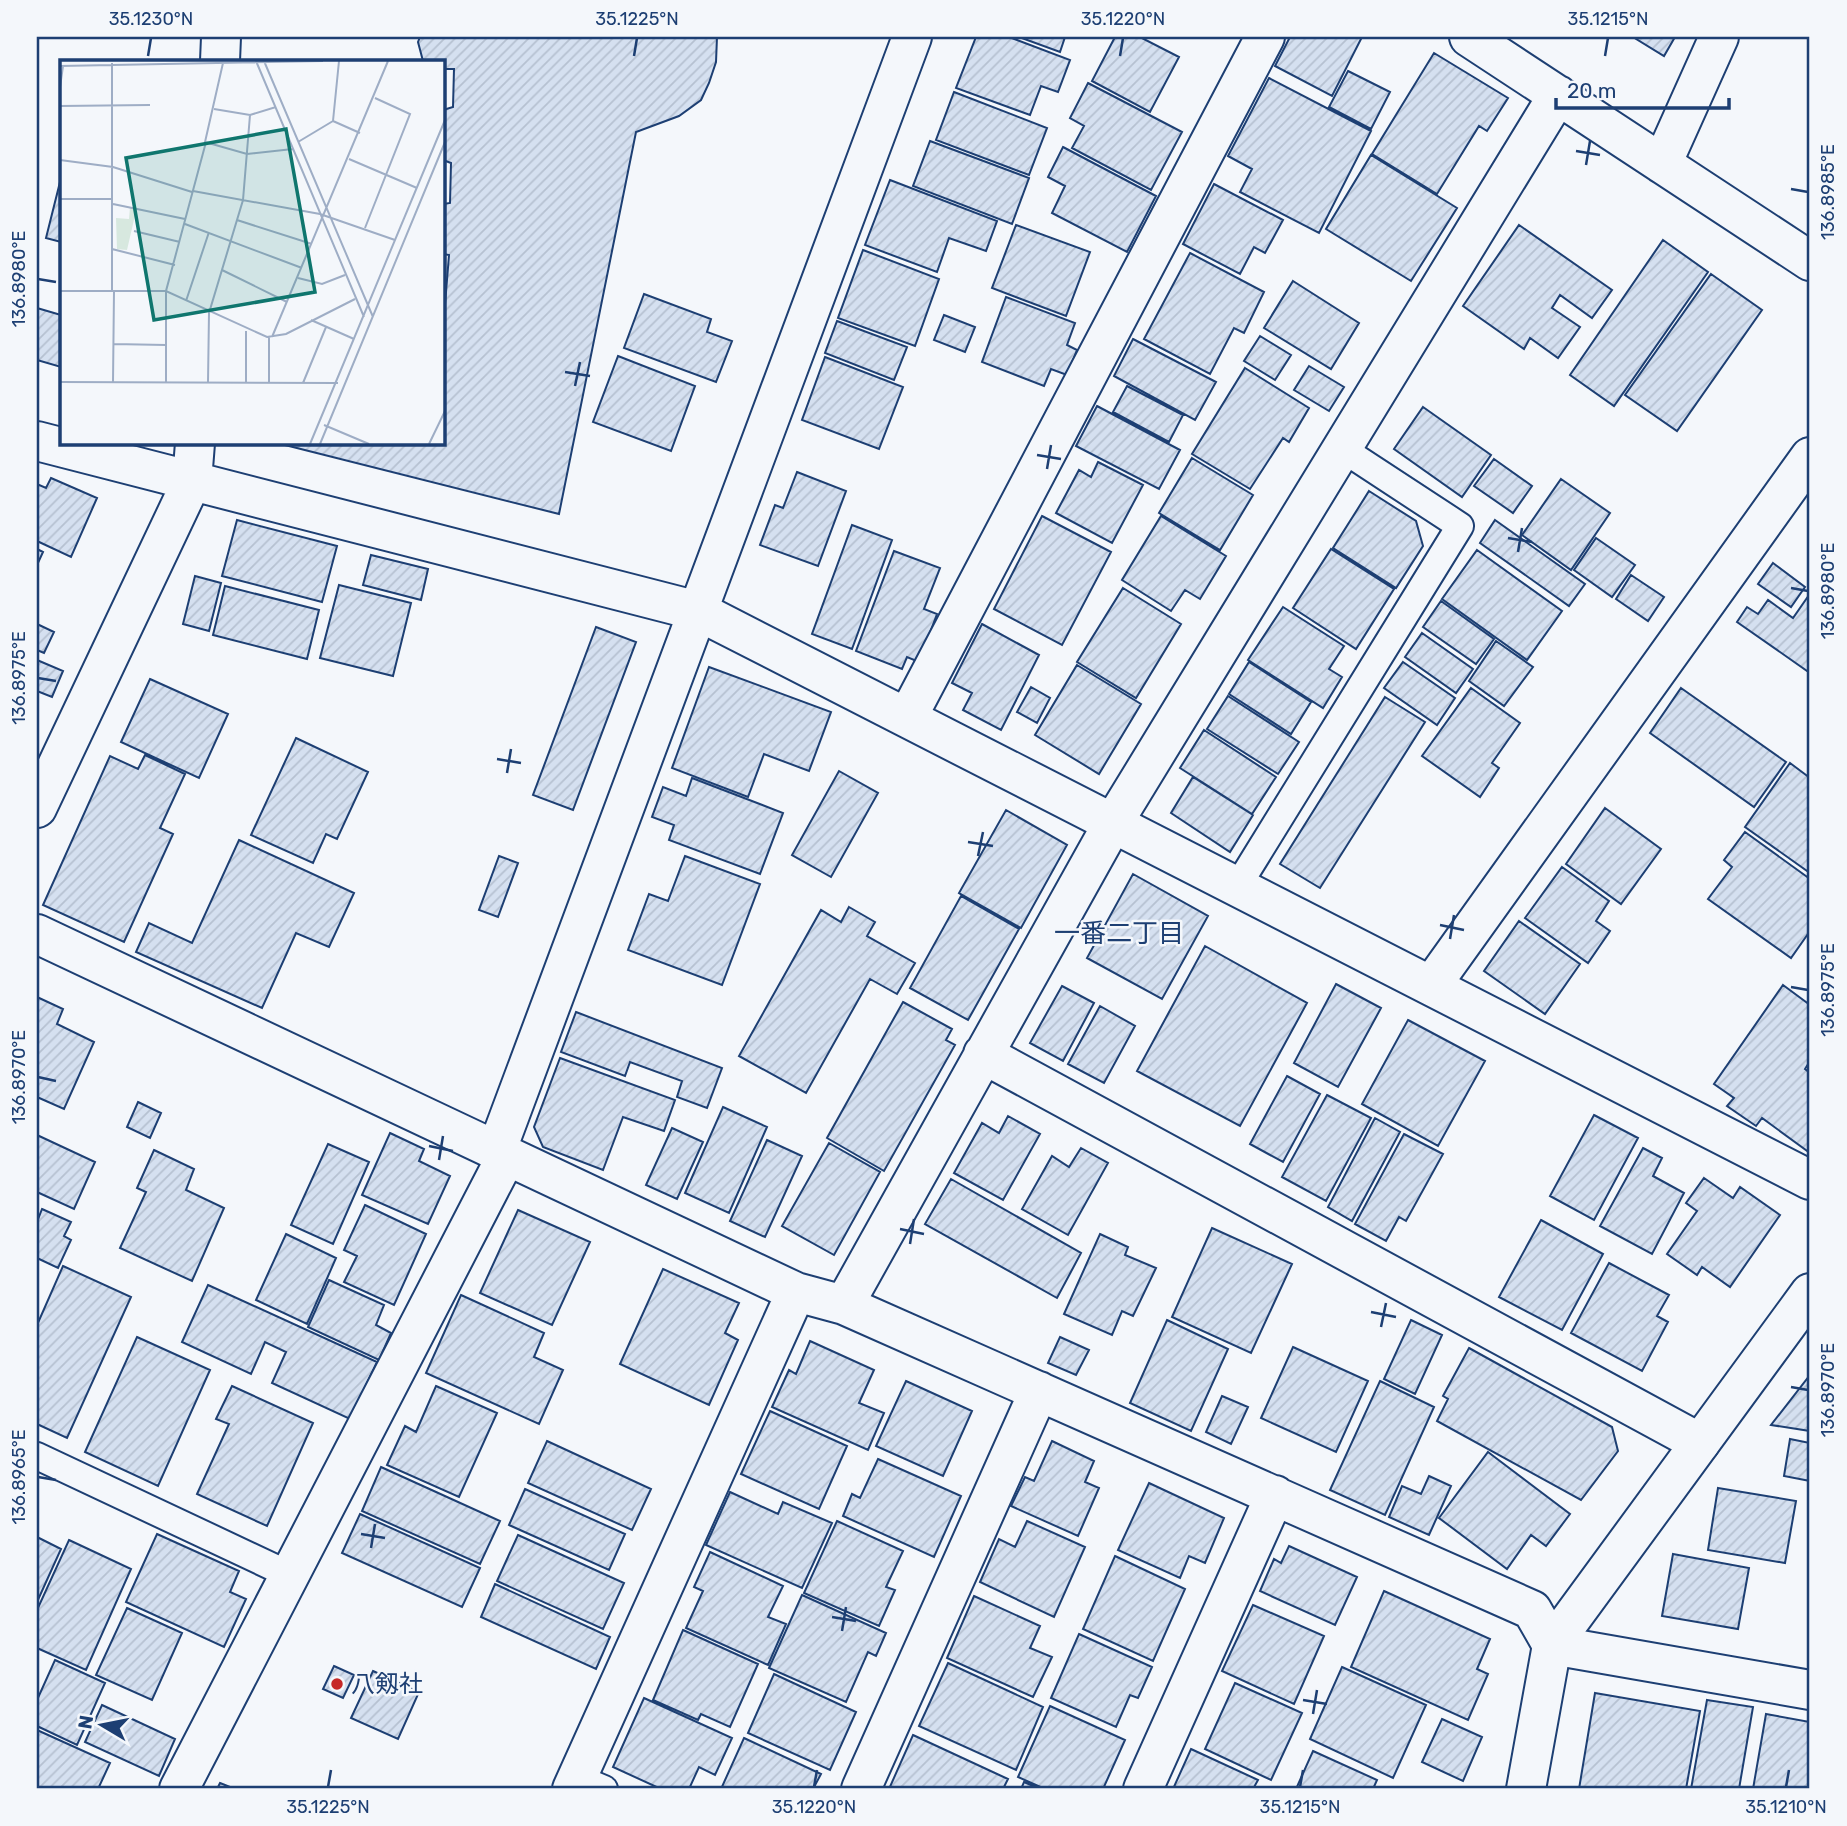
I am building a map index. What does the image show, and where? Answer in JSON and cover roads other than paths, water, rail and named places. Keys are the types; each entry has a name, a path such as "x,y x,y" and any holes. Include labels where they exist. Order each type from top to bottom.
{"street":[{"path":"220,60 221,37"},
{"path":"179,1789 501,1154 698,611 912,37"},
{"path":"908,718 1265,37"},
{"path":"1469,37 1810,261"},
{"path":"1662,164 1719,37"},
{"path":"844,1305 1112,823 1558,95"},
{"path":"37,441 698,611 1810,1181"},
{"path":"37,808 192,481 195,444"},
{"path":"1431,986 1810,457"},
{"path":"37,934 796,1292 844,1305 1532,1610 1552,1644 1810,1690"},
{"path":"983,1054 1700,1443"},
{"path":"585,1785 796,1292"},
{"path":"1526,1789 1552,1644 1810,1293"},
{"path":"861,1789 1039,1391"},
{"path":"1143,1789 1275,1495"}],"lane":[{"path":"1237,887 1460,526 1341,448"},
{"path":"37,1456 290,1574"}],"place":[{"name":"八剱社","path":"337,1684"}],"district":[{"name":"一番二丁目","path":"1119,933"}]}
